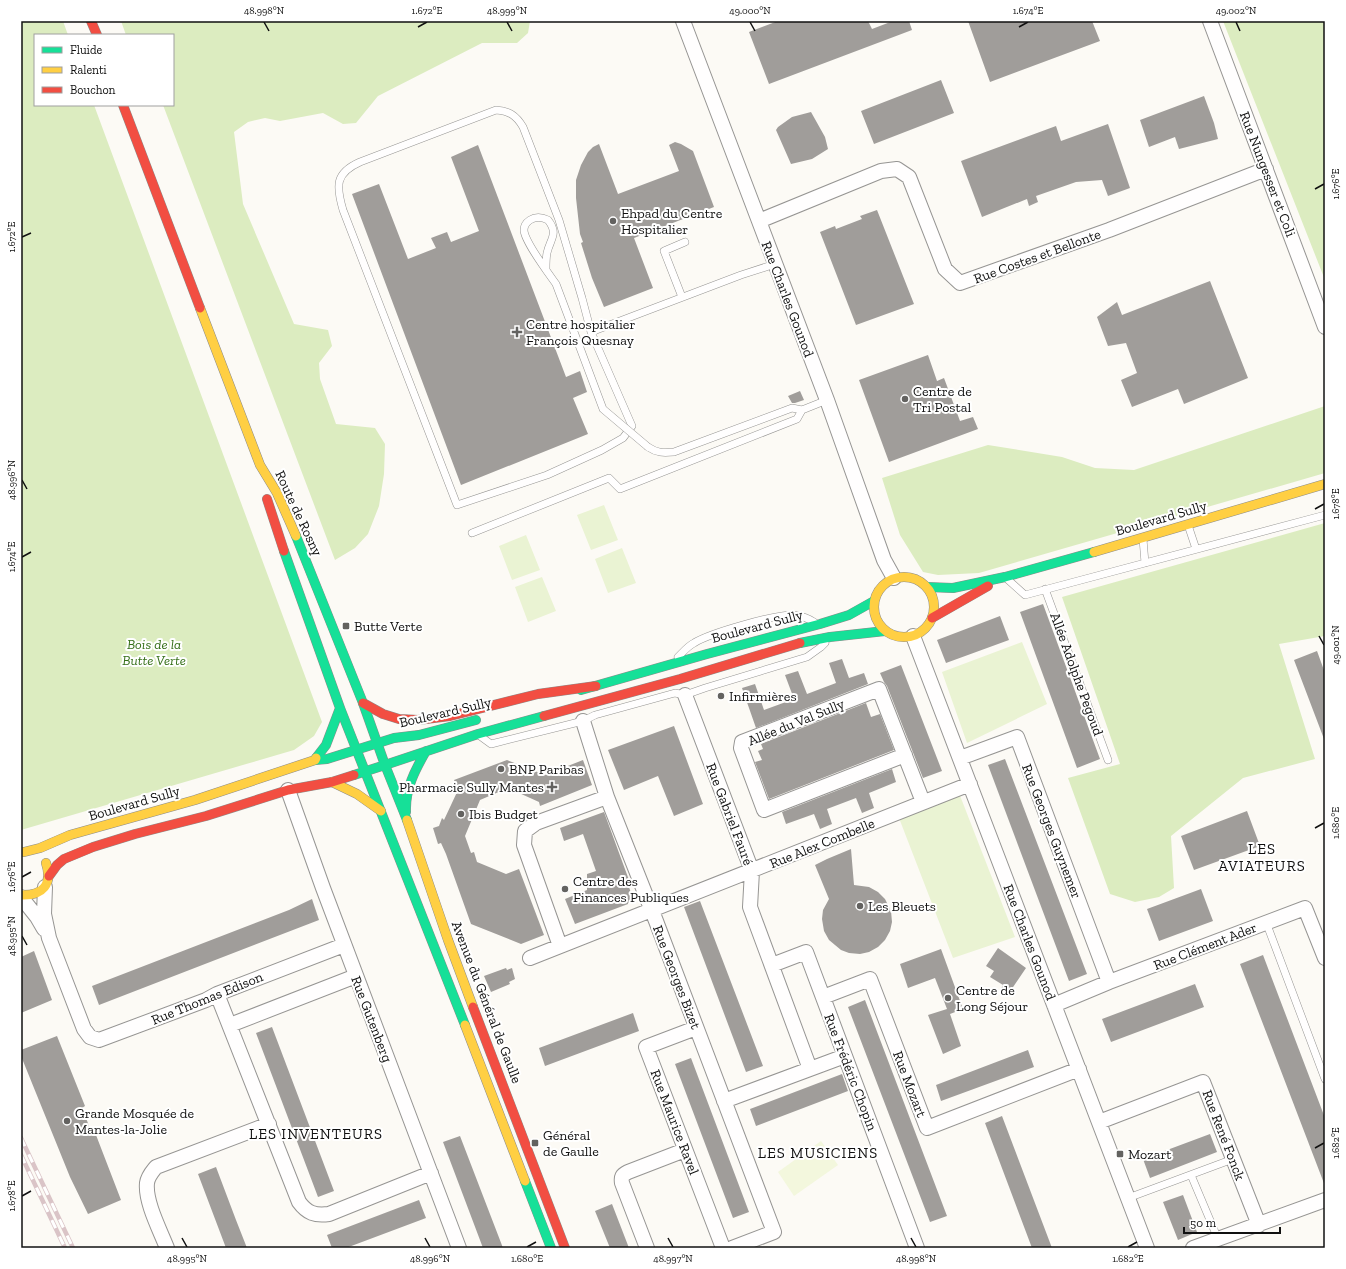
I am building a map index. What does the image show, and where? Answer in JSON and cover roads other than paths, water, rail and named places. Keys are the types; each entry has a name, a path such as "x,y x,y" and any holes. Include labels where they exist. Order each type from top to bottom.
{"main road":[{"path":"91,21 97,34"},
{"path":"123,106 260,465"},
{"name":"Route de Rosny","path":"260,465 278,493 299,542 363,703 385,764"},
{"name":"Route de Rosny","path":"260,465 267,501 301,601 340,708 365,770"},
{"name":"Boulevard Sully","path":"1005,577 1325,484"},
{"path":"903,576 912,577 927,587 934,602 932,618 928,626 913,636 893,636 885,631 875,618 873,610 876,594 880,587 887,581 903,576"},
{"path":"927,587 952,588 1005,577"},
{"path":"932,618 1005,577"},
{"name":"Boulevard Sully","path":"508,711 673,663 820,624 849,615 874,601"},
{"name":"Boulevard Sully","path":"47,882 57,865 64,859 82,851 136,834 206,816 288,790 332,782 478,734 680,679 804,642 830,637 885,631"},
{"path":"363,703 383,714 399,719 418,720 450,716 538,694 596,686"},
{"path":"315,760 328,740 340,708"},
{"name":"Boulevard Sully","path":"23,853 40,848 70,835 195,800 315,760 327,759 394,738 419,735 485,717"},
{"path":"408,823 404,803 406,795 415,770 426,752"},
{"name":"Avenue du Général de Gaulle","path":"385,764 408,823 448,940 565,1248"},
{"name":"Avenue du Général de Gaulle","path":"365,770 435,946 551,1248"},
{"path":"332,782 357,794 381,811"},
{"path":"21,896 34,895 40,892 47,882 46,864 42,858 37,855 23,853"}],"street":[{"name":"Rue Charles Gounod","path":"683,21 827,400 884,560 894,578"},
{"name":"Rue Nungesser et Coli","path":"1210,21 1325,327"},
{"name":"Rue Costes et Bellonte","path":"759,221 882,171 897,169 909,177 945,269 960,283 1109,230 1266,169"},
{"name":"Rue Charles Gounod","path":"913,636 1147,1248"},
{"name":"Allée du Val Sully","path":"905,755 764,810 741,748 742,742 879,689 905,755 923,802"},
{"name":"Rue Gabriel Fauré","path":"685,695 752,871 750,907 810,1069"},
{"name":"Rue Georges Bizet","path":"583,721 607,797 652,910 774,1232 732,1248"},
{"name":"Rue Georges Guynemer","path":"960,758 1017,737 1109,982"},
{"name":"Rue Alex Combelle","path":"530,958 970,784"},
{"name":"Rue Gutenberg","path":"288,790 344,945 460,1248"},
{"path":"560,946 524,845 525,831 536,823 607,797"},
{"path":"47,882 44,914 49,938"},
{"path":"21,896 37,917 49,938"},
{"name":"Rue Clément Ader","path":"1054,1006 1109,982 1306,908 1325,958"},
{"name":"Rue Thomas Edison","path":"49,938 86,1033 90,1037 99,1040 206,1000 217,994 344,945"},
{"name":"Rue Frédéric Chopin","path":"772,965 806,952 918,1248"},
{"path":"230,1025 356,976"},
{"name":"Rue Mozart","path":"823,997 870,979 927,1128 1079,1069"},
{"path":"217,994 299,1202 309,1212 322,1215 329,1214 431,1173"},
{"name":"Rue Maurice Ravel","path":"696,1028 646,1047 723,1248"},
{"path":"724,1101 845,1056"},
{"name":"Rue René Fonck","path":"1099,1122 1203,1082 1259,1225"},
{"path":"167,1248 148,1198 148,1177 156,1167 269,1124"},
{"path":"647,1248 621,1178 628,1172 685,1150"},
{"path":"1194,1248 1325,1200"}],"lane":[{"path":"496,110 511,113 518,119 523,127 559,220 591,332 632,426 623,438 602,450 547,475 457,505 343,210 338,194 339,183 342,175 350,166 496,110"},
{"path":"546,269 547,251 554,230 548,220 539,217 531,219 525,226 525,236 546,269 556,284 603,409 656,452 674,452 792,408 802,410 827,400"},
{"path":"682,297 664,251 684,242"},
{"path":"591,332 741,275 775,264"},
{"path":"472,533 609,478 620,489 797,419 802,410"},
{"path":"1005,577 1025,595 1325,515"},
{"path":"1188,524 1196,549"},
{"path":"1143,538 1145,563"},
{"name":"Allée Adolphe Pegoud","path":"1045,589 1108,760"},
{"path":"673,663 688,646 694,642 736,627 780,616 794,615 820,624"},
{"name":"Boulevard Sully","path":"478,734 491,744 583,721 595,716 675,693 685,695 807,657 822,647 830,637"},
{"path":"680,679 717,684"},
{"path":"1266,922 1325,1079"},
{"path":"1128,1198 1233,1159"},
{"path":"1191,1175 1218,1239"}],"railway":[{"path":"21,1138 73,1248"},
{"path":"21,1155 65,1248"}],"place":[{"name":"Ehpad du Centre Hospitalier","path":"613,221"},
{"name":"Centre hospitalier François Quesnay","path":"517,332"},
{"name":"Centre de Tri Postal","path":"905,399"},
{"name":"Butte Verte","path":"346,626"},
{"name":"Infirmières","path":"721,696"},
{"name":"BNP Paribas","path":"501,769"},
{"name":"Pharmacie Sully Mantes","path":"552,787"},
{"name":"Ibis Budget","path":"461,814"},
{"name":"Centre des Finances Publiques","path":"565,889"},
{"name":"Les Bleuets","path":"860,906"},
{"name":"Centre de Long Séjour","path":"948,998"},
{"name":"Grande Mosquée de Mantes-la-Jolie","path":"67,1121"},
{"name":"Général de Gaulle","path":"535,1143"},
{"name":"Mozart","path":"1120,1154"}],"district":[{"name":"LES AVIATEURS","path":"1262,858"},
{"name":"LES INVENTEURS","path":"316,1134"},
{"name":"LES MUSICIENS","path":"818,1153"}],"park label":[{"name":"Bois de la Butte Verte","path":"154,652"}]}
